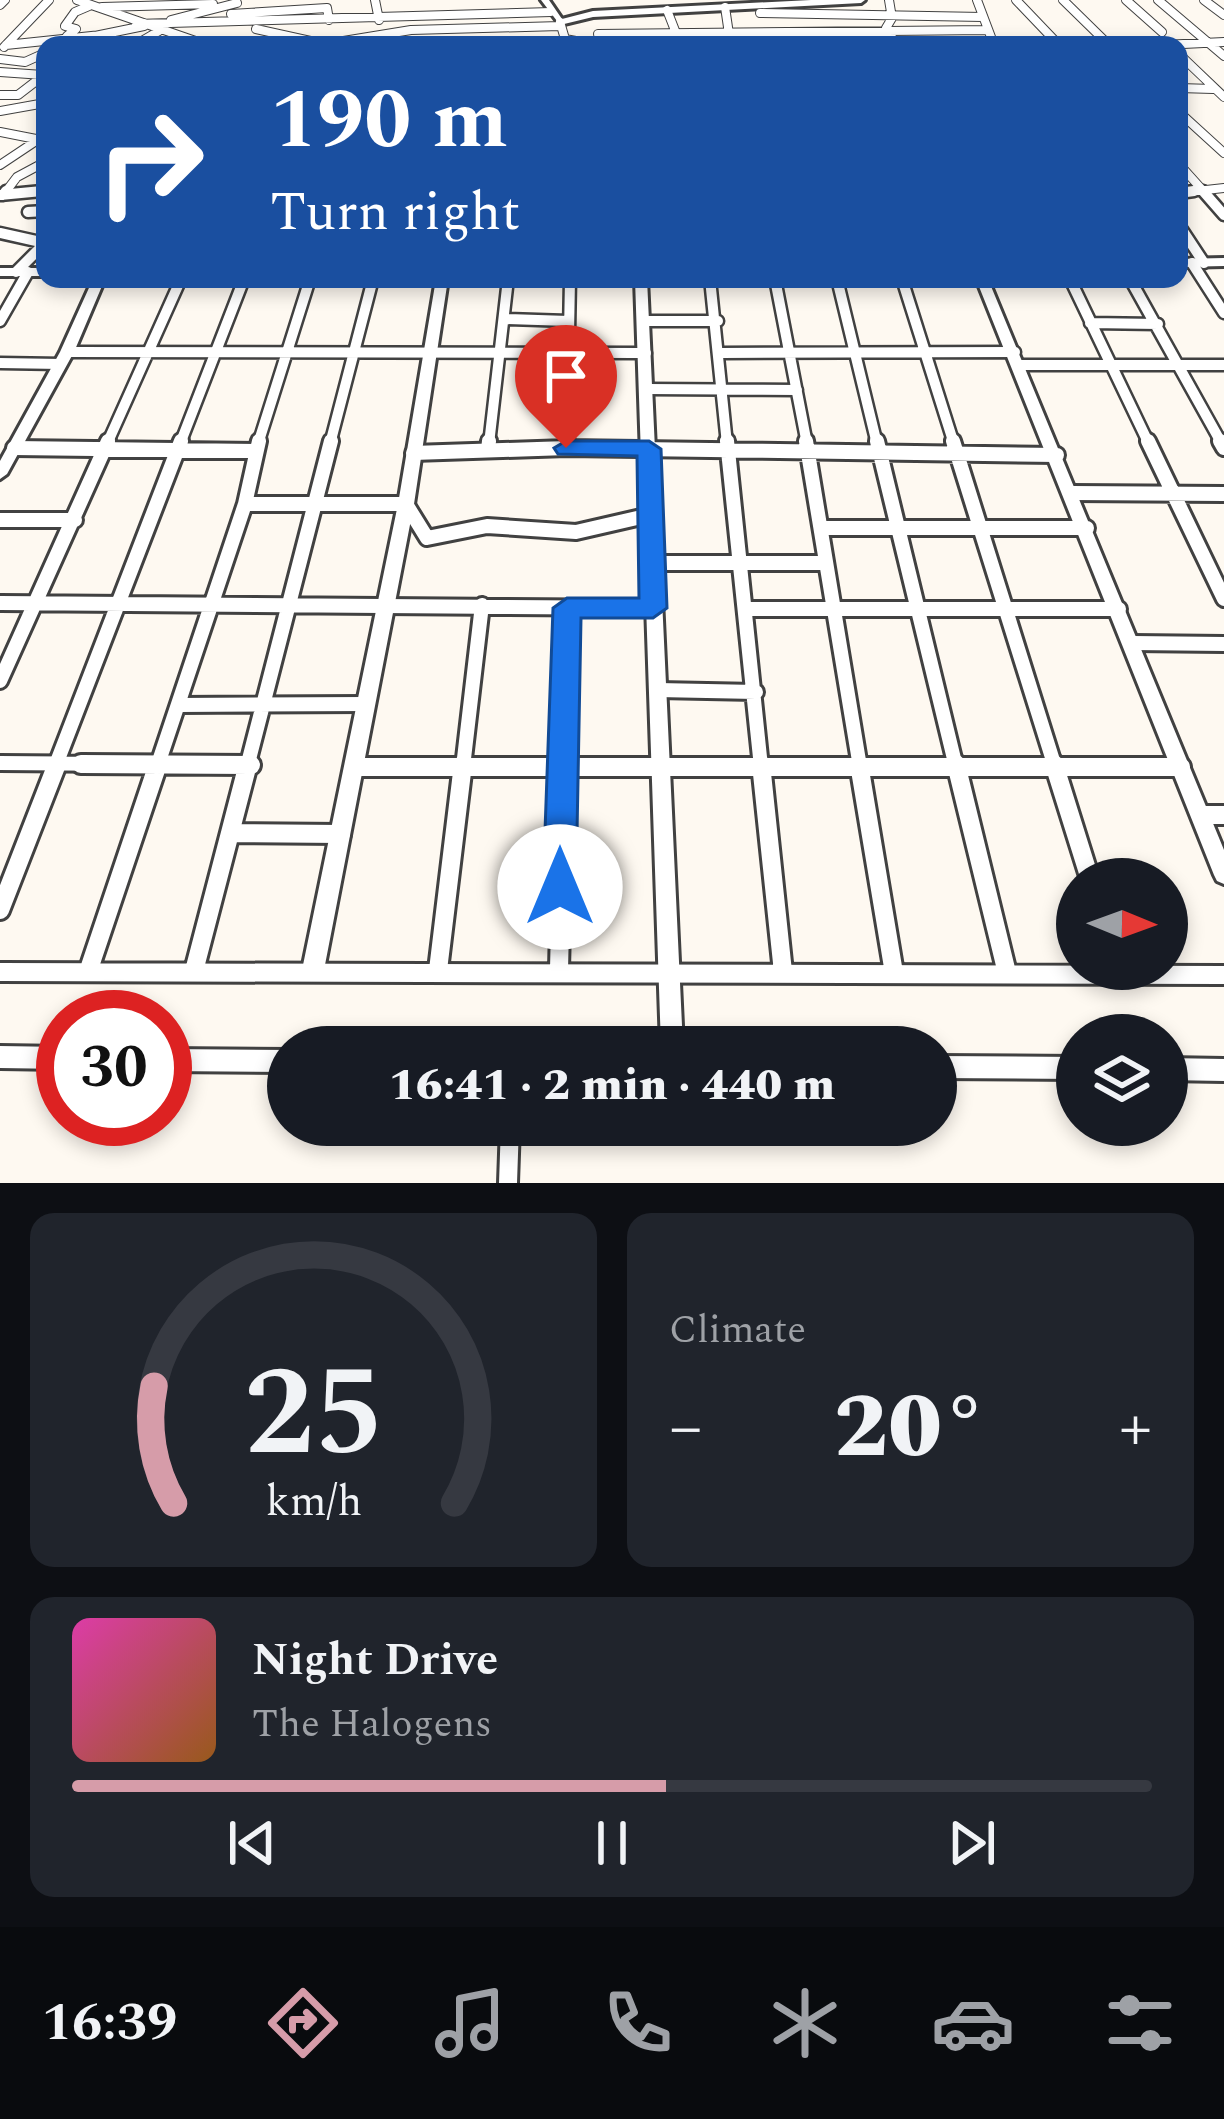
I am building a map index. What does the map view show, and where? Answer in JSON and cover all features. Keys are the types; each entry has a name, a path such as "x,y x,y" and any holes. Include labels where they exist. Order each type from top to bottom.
{"street":[{"path":"3,48 49,0"},
{"path":"76,0 179,36"},
{"path":"66,36 76,29 65,26 69,19 116,0"},
{"path":"375,0 379,20"},
{"path":"406,18 407,0"},
{"path":"496,0 499,13"},
{"path":"545,0 563,36"},
{"path":"757,10 774,2 861,0"},
{"path":"886,28 892,18 889,0"},
{"path":"976,0 990,36"},
{"path":"1016,0 1050,36"},
{"path":"1063,0 1100,36"},
{"path":"1126,0 1162,32"},
{"path":"1159,0 1224,56"},
{"path":"1204,0 1224,15"},
{"path":"92,7 236,2 231,14"},
{"path":"935,3 945,17"},
{"path":"91,36 148,26 213,4"},
{"path":"795,4 818,36"},
{"path":"216,25 231,14 286,5 327,8 329,20"},
{"path":"369,36 560,24 633,6 892,18 983,17"},
{"path":"725,7 729,34"},
{"path":"667,10 680,36"},
{"path":"757,10 773,35"},
{"path":"148,26 551,12"},
{"path":"940,28 938,21 945,17"},
{"path":"239,25 289,36"},
{"path":"141,36 148,26"},
{"path":"506,27 506,36"},
{"path":"598,34 773,35 928,27 988,30"},
{"path":"928,27 935,36"},
{"path":"886,28 891,36"},
{"path":"435,36 444,29"},
{"path":"0,32 17,33"},
{"path":"391,32 391,36"},
{"path":"1188,44 1224,42"},
{"path":"3,48 36,43"},
{"path":"3,48 25,62 36,57"},
{"path":"1188,63 1224,97"},
{"path":"0,72 36,74"},
{"path":"0,95 16,95 36,81"},
{"path":"1188,88 1224,84"},
{"path":"0,111 36,105"},
{"path":"1188,121 1224,153"},
{"path":"1188,130 1224,134"},
{"path":"0,132 36,136"},
{"path":"0,165 36,140"},
{"path":"2,195 17,177 36,167"},
{"path":"1188,174 1224,215"},
{"path":"1188,192 1224,188"},
{"path":"2,195 36,192"},
{"path":"28,212 36,212"},
{"path":"0,233 36,241"},
{"path":"0,320 22,272 36,254"},
{"path":"1192,263 1224,262"},
{"path":"1192,263 1224,314"},
{"path":"0,272 36,272"},
{"path":"0,474 64,358 95,288"},
{"path":"0,681 178,288"},
{"path":"0,910 241,288"},
{"path":"88,972 245,504 256,451 308,288"},
{"path":"194,970 251,765 371,288"},
{"path":"314,970 406,504 440,288"},
{"path":"488,450 508,288"},
{"path":"566,448 570,288"},
{"path":"642,288 670,1026"},
{"path":"712,288 783,972"},
{"path":"777,288 894,973"},
{"path":"841,288 1007,973"},
{"path":"905,288 1084,858"},
{"path":"986,288 1224,874"},
{"path":"1074,288 1224,599"},
{"path":"1136,288 1224,448"},
{"path":"506,319 568,321"},
{"path":"646,321 718,321"},
{"path":"1090,323 1158,324"},
{"path":"0,363 153,352 646,353"},
{"path":"722,353 928,352 1111,364 1224,364"},
{"path":"647,388 797,390"},
{"path":"14,448 256,451"},
{"path":"413,453 566,448 1057,455"},
{"path":"1072,493 1224,494"},
{"path":"245,504 406,504"},
{"path":"406,504 427,538 487,526 576,532 650,515"},
{"path":"0,520 75,520"},
{"path":"821,528 1087,528"},
{"path":"651,563 823,563"},
{"path":"0,603 653,608"},
{"path":"438,970 482,605"},
{"path":"560,969 560,765 567,608"},
{"path":"747,609 1119,609"},
{"path":"1133,643 1224,644"},
{"path":"658,690 755,692"},
{"path":"179,705 367,704"},
{"path":"0,763 251,765"},
{"path":"355,767 1181,766"},
{"path":"1201,815 1224,815"},
{"path":"232,833 341,834"},
{"path":"0,972 1056,972"},
{"path":"1188,973 1224,974"},
{"path":"0,1057 36,1058"},
{"path":"192,1060 267,1061"},
{"path":"957,1067 1056,1069"},
{"path":"1188,1070 1224,1070"},
{"path":"508,1183 509,1146"}],"route":[{"path":"560,887 567,608 653,608 649,449 566,448"}]}
